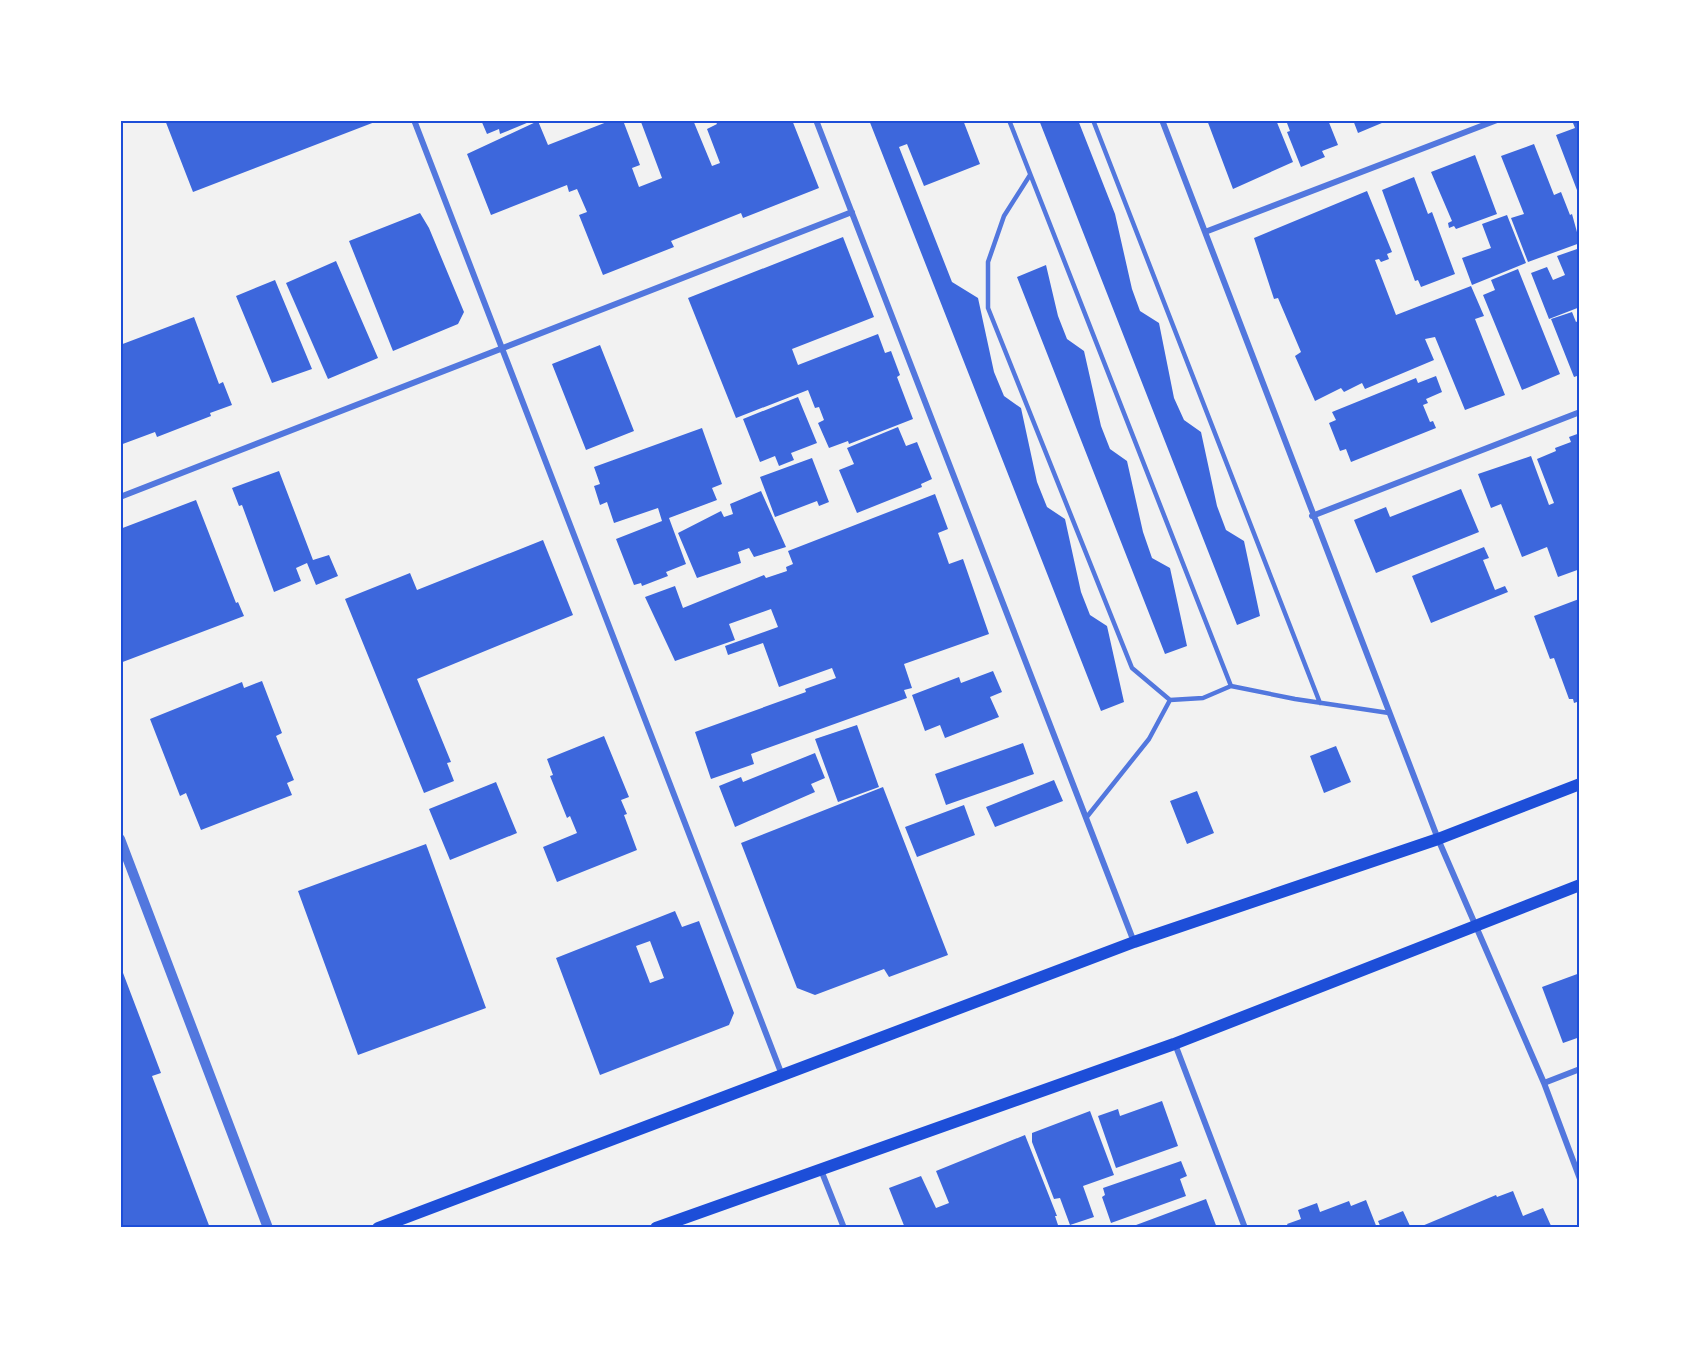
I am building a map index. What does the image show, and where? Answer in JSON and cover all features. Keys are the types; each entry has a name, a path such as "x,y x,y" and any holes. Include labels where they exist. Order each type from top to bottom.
{"main road":[{"path":"378,1228 1134,942 1438,839 1580,784"},
{"path":"656,1228 1174,1044 1580,885"}],"street":[{"path":"414,120 782,1075"},
{"path":"816,120 1134,942"},
{"path":"1162,120 1312,516 1438,839 1544,1083 1580,1179"},
{"path":"1204,232 1497,120"},
{"path":"120,497 852,212"},
{"path":"1312,516 1580,412"},
{"path":"120,839 268,1228"},
{"path":"1174,1044 1245,1228"},
{"path":"1544,1083 1580,1069"},
{"path":"821,1170 844,1228"}],"lane":[{"path":"1009,120 1231,686"},
{"path":"1093,120 1320,703"},
{"path":"1030,175 1004,216 988,262 988,308 1132,668 1170,700 1203,698 1231,686 1320,703 1389,712"},
{"path":"1086,818 1149,739 1170,700"}],"building":[{"path":"165,120 380,120 193,192"},
{"path":"481,120 534,120 500,134 499,129 487,134"},
{"path":"612,120 633,120 624,123 640,165 632,168 639,187 662,178 641,122 693,120 712,166 720,163 707,129 717,124 715,120 792,120 819,188 743,218 741,213 671,241 674,247 603,275 579,215 587,212 577,189 569,192 567,185 491,215 467,154 538,121 548,145"},
{"path":"869,120 963,120 980,164 924,186 907,144 899,147 952,282 978,298 994,372 1004,396 1021,408 1037,482 1047,507 1065,519 1081,592 1090,615 1107,626 1124,702 1101,711"},
{"path":"1039,120 1078,120 1115,214 1132,289 1140,311 1159,323 1174,398 1184,420 1201,432 1217,506 1226,530 1244,541 1260,616 1237,625"},
{"path":"1207,120 1276,120 1293,162 1233,189"},
{"path":"1288,120 1328,120 1338,145 1322,151 1325,157 1301,167 1287,132 1290,131"},
{"path":"1353,120 1389,120 1358,133"},
{"path":"1580,121 1580,198 1556,135 1575,128 1573,123"},
{"path":"1534,144 1554,195 1561,192 1570,215 1572,214 1580,243 1528,262 1511,218 1524,214 1501,156"},
{"path":"1475,155 1497,214 1456,229 1454,226 1449,228 1448,223 1452,221 1431,172"},
{"path":"1414,177 1428,214 1432,212 1455,274 1421,287 1418,280 1415,281 1382,190"},
{"path":"1367,191 1392,252 1387,254 1389,259 1381,262 1379,259 1375,260 1396,315 1471,286 1484,316 1475,319 1505,395 1465,410 1435,337 1425,339 1434,360 1365,389 1362,383 1344,392 1341,388 1315,401 1295,356 1301,352 1278,298 1274,299 1254,238"},
{"path":"420,213 429,228 464,312 458,324 393,351 349,241"},
{"path":"1507,215 1526,263 1472,285 1462,258 1491,248 1482,224"},
{"path":"843,237 874,317 792,349 798,365 878,334 885,353 891,351 900,375 897,377 913,419 849,444 848,441 829,448 818,423 824,420 819,407 815,408 808,390 736,418 688,298"},
{"path":"1580,248 1580,307 1549,319 1531,273 1547,267 1553,280 1565,275 1557,256"},
{"path":"336,261 378,358 328,379 286,283"},
{"path":"1046,265 1058,316 1067,339 1084,351 1101,426 1110,449 1127,461 1143,532 1152,558 1170,568 1187,646 1165,654 1017,277"},
{"path":"1518,269 1560,374 1522,390 1483,295 1495,290 1491,280"},
{"path":"275,280 312,369 272,383 236,296"},
{"path":"1572,312 1576,322 1580,320 1580,375 1574,377 1551,319"},
{"path":"194,317 219,384 223,382 232,405 210,413 211,416 157,437 155,432 120,445 120,345"},
{"path":"600,345 634,431 586,450 552,364"},
{"path":"1436,376 1442,392 1426,399 1428,403 1423,405 1430,422 1433,421 1436,428 1351,462 1346,449 1340,451 1329,423 1336,420 1332,412 1416,378 1418,383"},
{"path":"798,397 817,443 791,453 794,460 779,466 775,456 760,462 743,419"},
{"path":"898,427 906,446 917,442 932,479 921,484 922,487 857,513 839,470 854,464 847,448"},
{"path":"702,428 722,484 712,488 717,500 669,518 686,564 666,572 668,576 642,586 641,583 634,585 616,539 662,521 658,508 614,523 607,502 600,505 594,486 600,484 594,467"},
{"path":"1580,433 1580,569 1558,577 1547,547 1522,557 1501,504 1491,508 1478,474 1531,456 1549,505 1554,503 1537,459 1571,442 1569,437"},
{"path":"812,458 829,502 819,506 817,501 775,517 760,477"},
{"path":"279,471 313,560 329,555 338,576 316,585 307,563 296,568 301,581 274,592 242,505 239,506 232,488"},
{"path":"1461,489 1479,532 1376,573 1354,520 1386,507 1390,517"},
{"path":"761,491 786,547 754,557 749,548 738,552 741,563 697,578 678,533 721,511 724,517 733,514 730,504"},
{"path":"935,494 948,529 938,533 949,564 963,559 989,634 904,664 912,688 904,690 907,698 751,754 754,764 711,779 695,732 806,692 805,689 836,678 832,668 779,687 763,643 728,655 725,646 778,627 771,609 729,624 735,640 675,661 645,597 675,586 683,608 764,575 766,578 787,571 786,567 793,564 788,551"},
{"path":"196,500 236,603 238,602 244,616 120,663 120,529"},
{"path":"543,540 573,615 417,679 451,762 447,763 454,781 424,793 345,599 410,573 417,590"},
{"path":"1484,547 1489,558 1483,560 1495,590 1505,586 1508,592 1431,623 1412,576"},
{"path":"1579,599 1580,701 1574,703 1573,699 1569,699 1554,658 1550,659 1534,616"},
{"path":"993,671 1002,692 990,697 999,717 945,738 940,725 925,731 912,695 959,677 961,683"},
{"path":"262,681 282,733 276,736 294,780 287,783 292,795 201,830 186,793 180,796 150,719 242,682 244,688"},
{"path":"857,725 879,787 838,802 815,739"},
{"path":"604,736 629,797 621,800 637,850 557,882 543,847 577,833 570,816 567,818 550,776 553,775 547,759"},
{"path":"1023,743 1034,774 946,805 935,774"},
{"path":"1336,746 1351,782 1324,793 1310,756"},
{"path":"815,753 825,778 811,784 815,792 735,827 719,786 741,777 743,782"},
{"path":"1054,780 1063,801 995,827 986,807"},
{"path":"496,782 517,833 450,860 429,809"},
{"path":"883,787 948,955 889,977 884,969 815,995 797,988 741,843"},
{"path":"1197,791 1214,833 1187,844 1170,801"},
{"path":"964,805 975,835 917,857 905,827"},
{"path":"426,844 486,1008 358,1055 298,891"},
{"path":"675,911 682,927 699,921 734,1013 729,1025 600,1075 556,958","holes":["650,941 664,978 650,983 636,946"]},
{"path":"120,965 161,1073 152,1076 210,1228 120,1228"},
{"path":"1580,973 1580,1037 1563,1043 1542,987"},
{"path":"1162,1101 1178,1146 1116,1168 1098,1116 1118,1109 1120,1116"},
{"path":"1090,1111 1114,1175 1083,1186 1094,1217 1070,1225 1060,1198 1054,1199 1032,1142 1032,1133"},
{"path":"1025,1135 1057,1216 1055,1216 1059,1228 1040,1228 1039,1225 1031,1228 905,1228 889,1188 921,1176 936,1208 949,1203 936,1171"},
{"path":"1181,1161 1187,1176 1180,1179 1186,1196 1111,1223 1102,1197 1105,1195 1103,1188"},
{"path":"1513,1191 1523,1216 1543,1208 1552,1228 1422,1226 1496,1195 1497,1197"},
{"path":"1206,1199 1217,1228 1128,1228"},
{"path":"1366,1200 1377,1228 1289,1228 1287,1224 1301,1219 1298,1210 1317,1203 1320,1212 1349,1201 1351,1206"},
{"path":"1403,1211 1410,1226 1381,1228 1378,1221"}]}
